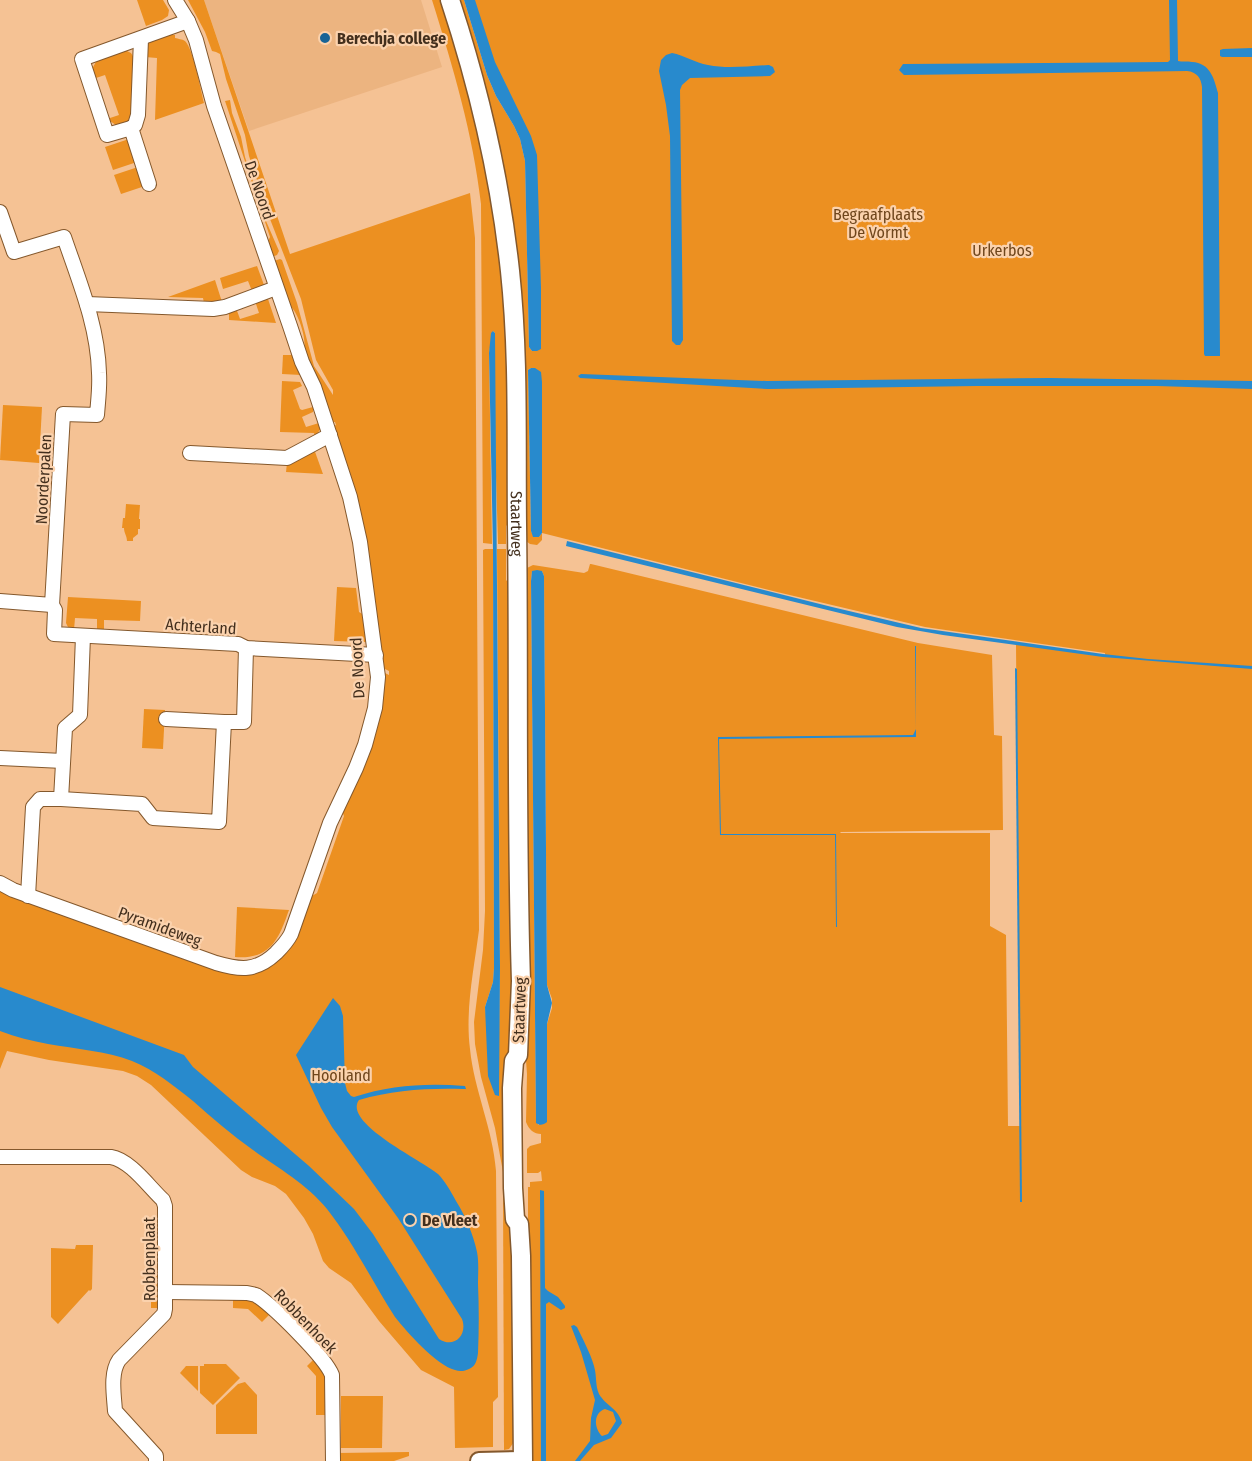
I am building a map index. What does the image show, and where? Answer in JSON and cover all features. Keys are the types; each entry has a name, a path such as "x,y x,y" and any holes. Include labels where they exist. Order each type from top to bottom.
{"main road":[{"name":"Staartweg","path":"450,0 479,96 490,146 508,252 514,322 520,981 518,1055 521,1061 523,1088 523,1192 522,1219 519,1224 522,1269 523,1461"}],"street":[{"name":"De Noord","path":"175,0 196,40 214,106 351,498 360,542 376,655 378,677 372,724 356,768 330,823 294,925"},
{"path":"141,39 138,115 135,125 107,135 82,59 188,21"},
{"path":"131,128 149,184"},
{"name":"Noorderpalen","path":"0,212 14,252 64,237 87,304 98,359 97,415 63,414 52,605"},
{"path":"87,304 213,309 225,307 276,288"},
{"path":"190,453 287,459 330,435"},
{"path":"0,601 52,605"},
{"name":"Achterland","path":"52,605 55,610 54,634 238,644 246,648 376,655"},
{"path":"61,799 65,728 80,715 83,636"},
{"path":"166,719 244,722 246,648"},
{"path":"28,896 33,807 40,799 142,804 153,818 219,822 224,722"},
{"path":"0,758 63,761"},
{"name":"Pyramideweg","path":"0,883 28,896 232,967 256,967 268,960 286,944 294,925"},
{"name":"Robbenplaat","path":"0,1157 118,1158 163,1200 165,1206 166,1292 164,1314 119,1359 114,1371 115,1412 156,1456 156,1461"},
{"name":"Robbenhoek","path":"166,1292 256,1295 299,1335 327,1365 332,1375 333,1461"},
{"path":"479,1461 523,1461"}],"shaded area":[{"name":"Berechja college","path":"204,0 421,0 442,67 249,131"}],"green space":[{"path":"137,0 163,0 169,10 168,16 146,26"},
{"name":"Hooiland","path":"188,0 204,0 290,254 470,193 475,238 479,930 471,990 469,1034 472,1064 491,1140 496,1171 498,1397 493,1402 493,1447 455,1448 454,1387 421,1370 379,1321 351,1283 329,1268 323,1261 304,1218 286,1194 275,1186 241,1170 151,1085 123,1071 7,1051 0,1069 0,889 142,944 229,973 249,973 273,963 290,948 296,939 312,896 317,893 344,816 342,811 360,775 379,722 383,672 389,675 389,671 383,668 355,490 334,426 335,422 332,422 304,350 301,326 296,313 289,305 274,261 282,260 297,303 314,366 333,395 333,390 316,360 301,299 249,156 245,135 220,54 212,51"},
{"path":"432,0 444,0 458,44 492,187 508,334 511,521 506,526 506,544 498,544 495,333 493,331 489,353 492,544 483,543 481,204 468,126"},
{"name":"Urkerbos","path":"456,0 464,0 487,75 520,139 525,161 529,347 532,351 531,145 502,94 471,0 1252,0 1252,1461 528,1461 528,1187 530,1187 530,1182 542,1181 541,1171 527,1173 527,1149 541,1143 541,1134 532,1131 526,1122 525,569 533,565 584,573 588,571 591,564 918,643 992,655 994,735 1002,736 1003,830 840,833 990,833 990,926 1006,935 1008,1126 1020,1126 1016,644 1105,656 1105,653 925,627 542,533 542,540 537,545 530,544 526,541 520,329","holes":["531,368 542,474 542,533 539,537 534,537 531,531 528,370","532,571 542,571 544,576 547,985 552,999 547,1024 539,1125 536,1122"]},
{"path":"170,35 184,40 188,45 204,103 155,120 157,58 145,57 147,45"},
{"path":"125,50 134,58 132,113 126,122 116,125 107,119 119,115 105,75 93,79 92,69 97,60"},
{"path":"230,100 245,157 266,221 279,251 272,257 267,243 270,237 225,101"},
{"path":"129,139 137,162 113,170 105,147"},
{"path":"138,167 145,186 121,194 114,175"},
{"path":"257,266 264,285 252,291 248,281 223,289 220,278"},
{"path":"215,280 222,302 204,303 203,298 168,297"},
{"path":"268,299 276,323 229,320 229,311 236,308 240,319 259,313 255,301"},
{"path":"283,355 293,355 301,375 282,374"},
{"path":"282,381 300,382 302,386 293,390 300,409 313,407 313,412 302,417 306,427 319,423 321,428 315,437 314,433 280,432"},
{"path":"3,405 42,407 39,463 0,460"},
{"path":"314,449 323,474 286,472 287,463"},
{"path":"126,504 140,505 140,529 133,541 127,541 124,528 122,528"},
{"path":"493,549 494,968 493,982 485,1007 498,1096 500,967 497,549 506,549 506,580 511,585 515,998 509,1172 503,1172 495,1128 481,1077 474,1022 483,950 485,911 483,550"},
{"path":"337,587 356,588 359,612 364,615 367,642 334,641"},
{"path":"68,597 141,601 140,621 104,620 104,632 97,631 97,619 75,618 74,630 69,629 66,623"},
{"path":"144,709 165,710 163,749 142,748"},
{"path":"237,907 289,910 277,938 265,951 247,957 235,957"},
{"path":"503,1188 509,1188 512,1218 514,1442 509,1449 504,1450"},
{"path":"76,1245 93,1245 92,1289 58,1324 51,1317 51,1248 75,1249"},
{"path":"151,1276 161,1276 160,1308 151,1308"},
{"path":"233,1298 255,1300 270,1314 262,1322 248,1309 233,1308"},
{"path":"314,1359 326,1373 326,1415 316,1415 316,1376 307,1366"},
{"path":"226,1364 240,1378 213,1405 200,1393 200,1366"},
{"path":"186,1366 198,1366 198,1391 180,1373"},
{"path":"245,1382 257,1395 257,1434 216,1434 216,1405 238,1384"},
{"path":"341,1396 383,1396 382,1448 341,1448"},
{"path":"409,1452 409,1456 394,1461 339,1461 337,1453"}],"water":[{"path":"464,0 475,0 495,62 531,136 537,155 541,349 537,351 532,351 529,347 525,161 520,139 487,75"},
{"path":"1169,0 1177,0 1178,61 1198,63 1207,68 1213,77 1218,93 1220,356 1205,356 1204,354 1202,87 1196,74 1187,71 904,75 899,70 903,64 1168,62 1170,60"},
{"path":"1252,48 1252,57 1220,56 1220,50 1223,49"},
{"path":"672,53 715,66 769,65 775,72 770,76 690,78 680,90 683,340 680,345 672,341 670,136 659,71 661,60"},
{"path":"493,331 495,333 500,967 499,1096 495,1095 488,1076 485,1007 493,982 494,968 493,549 489,353"},
{"path":"531,368 541,372 542,382 542,533 539,537 533,537 531,531 528,370"},
{"path":"581,374 767,381 1050,378 1252,381 1252,389 1157,386 977,386 768,389 580,378 578,376"},
{"path":"567,541 921,628 1103,654 1252,666 1252,669 1103,657 897,627 566,546"},
{"path":"532,571 542,571 544,576 547,985 552,1003 547,1024 547,1122 540,1125 536,1123 531,581"},
{"path":"915,646 916,646 916,729"},
{"path":"1015,668 1017,669 1022,1202 1020,1202"},
{"path":"916,729 916,737 719,739 721,834 836,834 837,927 835,835 720,835 718,737 913,735"},
{"path":"0,987 184,1055 193,1067 309,1166 354,1209 373,1234 439,1339 445,1342 454,1341 461,1335 462,1319 398,1218 332,1127 296,1055 333,998 340,1006 343,1016 345,1083 351,1096 409,1086 465,1086 466,1089 410,1090 385,1094 359,1100 357,1109 362,1120 373,1130 438,1174 466,1219 478,1260 478,1356 475,1364 466,1370 455,1370 439,1362 422,1347 395,1317 345,1235 319,1200 164,1079 149,1069 122,1058 36,1042 0,1031"},
{"path":"540,1190 544,1191 545,1288 558,1297 565,1306 561,1310 549,1302 546,1304 546,1461 541,1461"},
{"path":"571,1326 577,1327 590,1356 599,1394 618,1414 622,1423 611,1438 594,1445 580,1461 575,1461 590,1441 595,1400","holes":["605,1409 613,1412 616,1421 608,1434 602,1436 596,1425 598,1414"]}],"place":[{"name":"Berechja college","path":"325,38"},
{"name":"De Vleet","path":"410,1220"}],"park label":[{"name":"Begraafplaats De Vormt","path":"878,223"}]}
